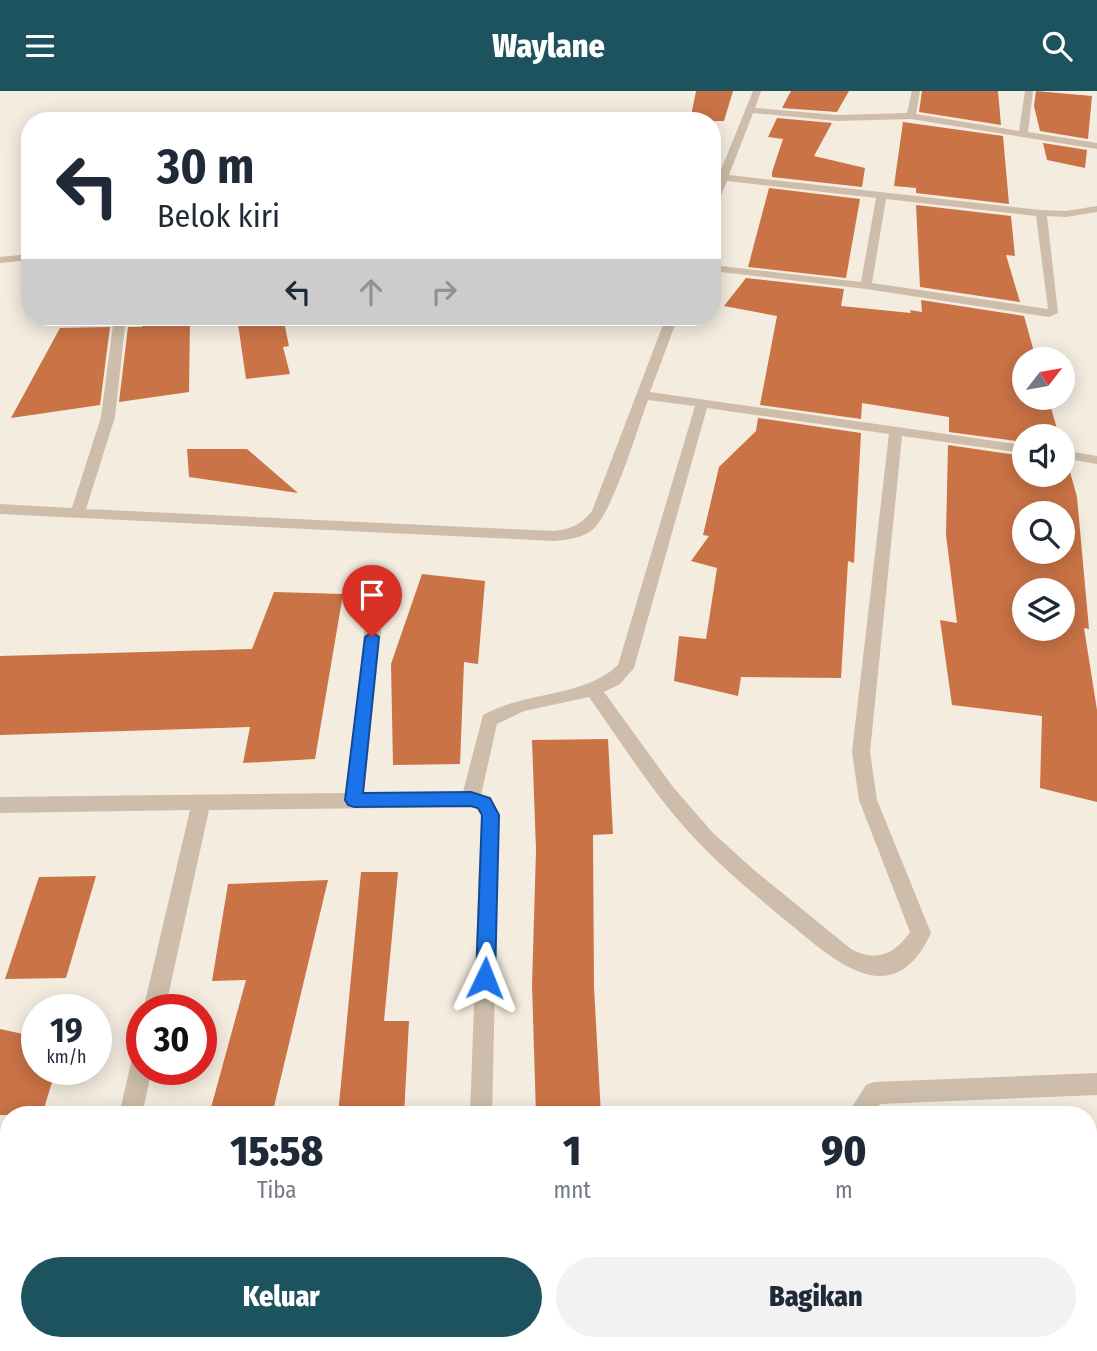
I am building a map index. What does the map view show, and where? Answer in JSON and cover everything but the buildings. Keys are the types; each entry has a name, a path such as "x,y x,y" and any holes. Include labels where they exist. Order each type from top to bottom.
{"street":[{"path":"721,187 757,91"},
{"path":"911,116 916,91"},
{"path":"1023,135 1029,91"},
{"path":"750,110 837,118 911,116 1097,146"},
{"path":"725,178 1041,212 1066,214 1097,209"},
{"path":"866,286 881,194"},
{"path":"721,269 866,286 1049,313 1054,310 1041,212"},
{"path":"0,260 21,258"},
{"path":"78,512 108,417 119,326"},
{"path":"0,509 554,536 571,534 589,526 598,512 669,326"},
{"path":"642,395 1012,447"},
{"path":"471,799 489,720 502,709 592,688 618,679 626,668 702,404"},
{"path":"592,688 694,825 782,905 837,951 862,964 873,967 907,954 921,933 868,800 861,752 896,431"},
{"path":"1075,456 1097,460"},
{"path":"354,800 378,583"},
{"path":"0,805 471,799 484,803 490,815 481,1106"},
{"path":"158,994 201,804"},
{"path":"865,1106 874,1093 1097,1084"},
{"path":"132,1106 137,1085"}],"route":[{"path":"372,637 354,800 471,799 484,803 490,815 485,978"}]}
